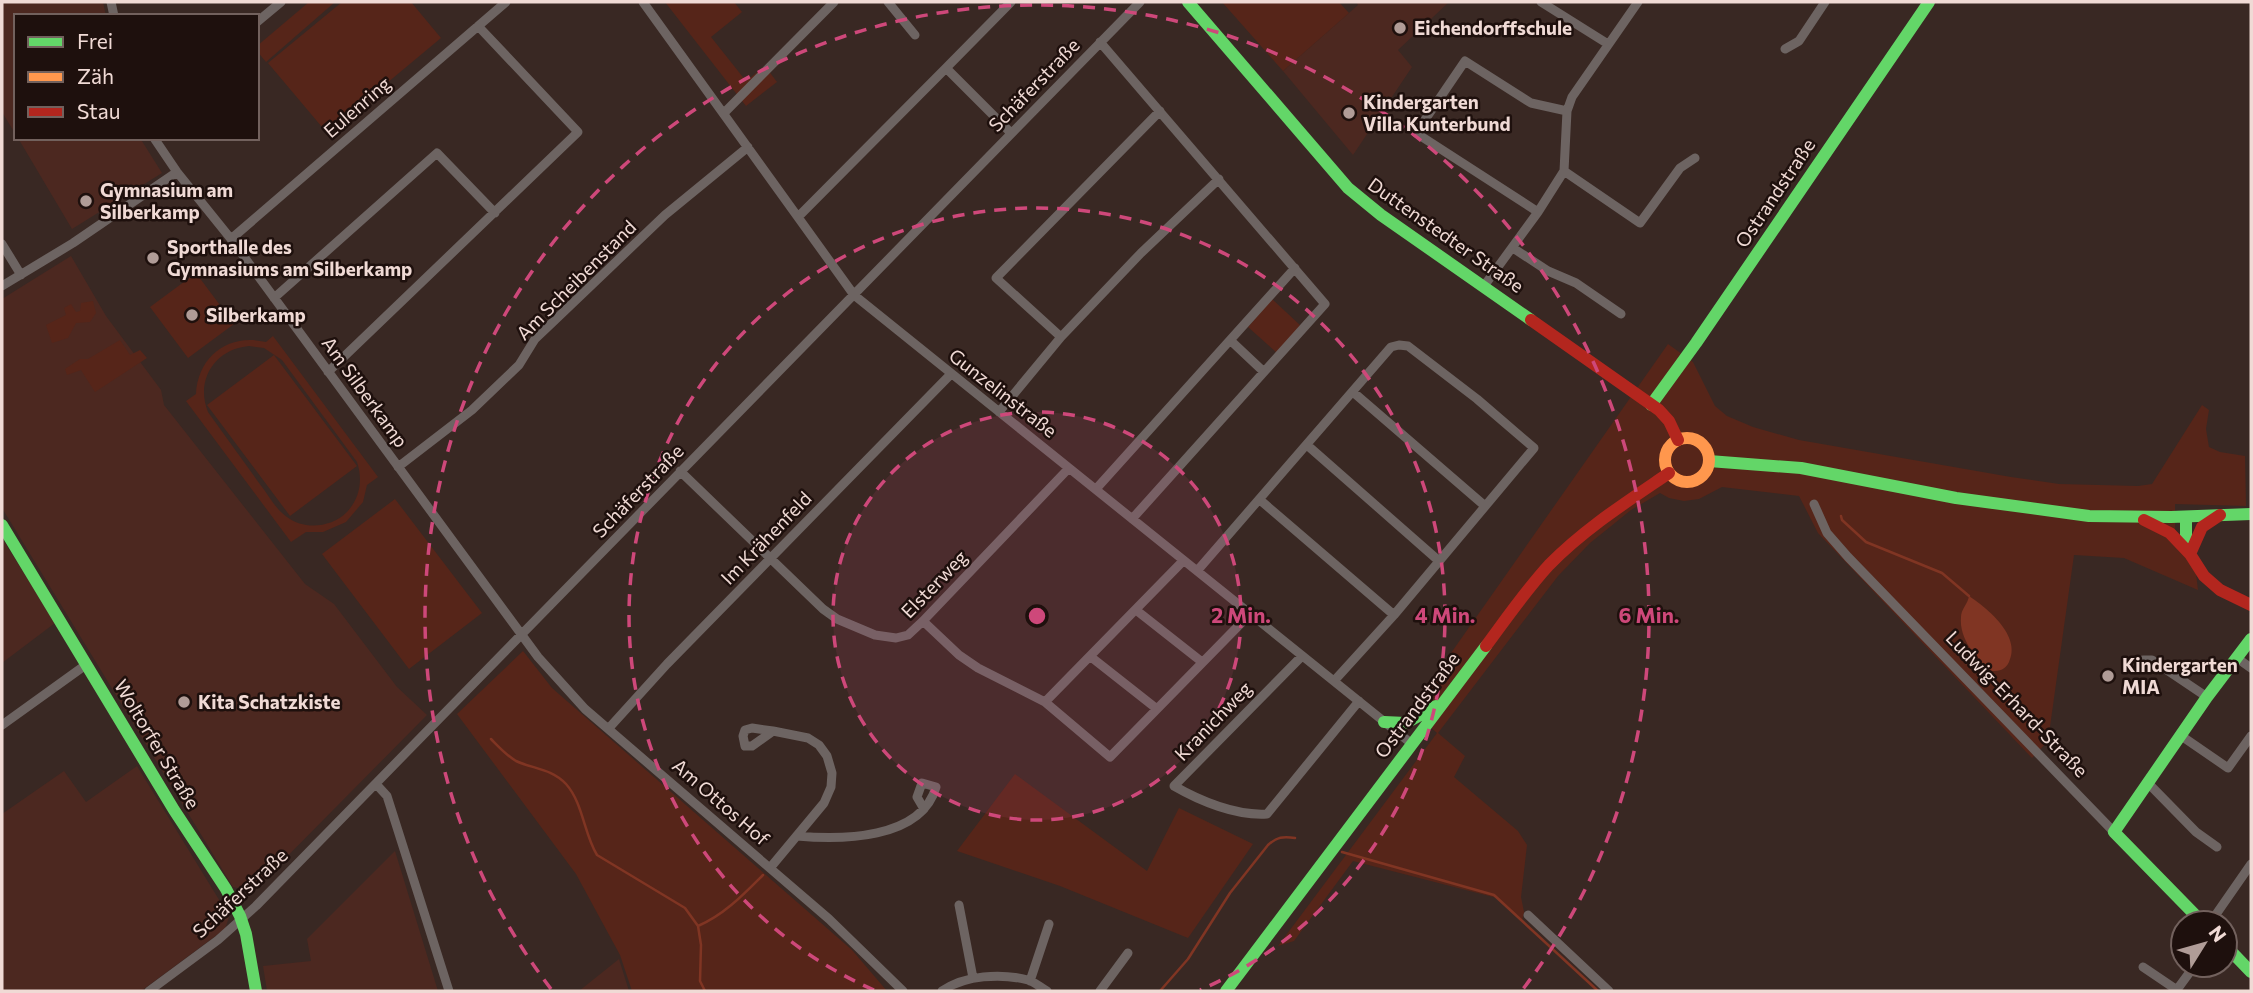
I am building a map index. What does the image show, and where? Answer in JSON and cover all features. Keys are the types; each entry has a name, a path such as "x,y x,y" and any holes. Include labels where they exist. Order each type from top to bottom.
{"street":[{"path":"259,20 281,2"},
{"name":"Eulenring","path":"231,239 506,2"},
{"name":"Gunzelinstraße","path":"643,2 853,295 1412,744"},
{"path":"724,113 834,2"},
{"path":"888,2 915,35"},
{"path":"797,217 1011,2"},
{"name":"Schäferstraße","path":"149,991 242,920 1140,2"},
{"name":"Duttenstedter Straße","path":"1188,2 1348,188 1381,215 1651,405 1669,421 1678,440"},
{"path":"1541,2 1608,44"},
{"path":"1485,286 1564,171 1567,111 1572,97 1638,2"},
{"path":"1785,49 1800,41 1825,2"},
{"name":"Ostrandstraße","path":"1651,405 1929,2"},
{"path":"328,372 578,132 478,26"},
{"path":"1100,42 1325,304 1132,519"},
{"path":"1538,212 1416,133 1465,61 1531,103 1567,111"},
{"path":"946,68 1011,134"},
{"path":"1061,337 996,278 1160,111"},
{"name":"Am Silberkamp","path":"155,140 522,635"},
{"name":"Am Scheibenstand","path":"398,467 472,410 519,365 535,340 665,215 748,147"},
{"path":"274,298 437,153 495,213"},
{"path":"1564,171 1640,223 1681,168 1695,158"},
{"path":"2,286 73,243 177,172"},
{"path":"999,412 1061,337 1141,253 1219,179"},
{"path":"2,244 20,275"},
{"path":"1513,248 1548,271 1576,283 1621,314"},
{"path":"1096,489 1295,268"},
{"path":"1230,340 1264,372"},
{"path":"1197,571 1391,347 1408,346 1477,399 1534,448 1394,615 1334,681"},
{"name":"Im Krähenfeld","path":"609,728 667,664 951,374"},
{"path":"1353,393 1485,506"},
{"path":"1688,438 1702,444 1709,461 1705,474 1693,481 1680,481 1669,473 1666,454 1678,440 1688,438"},
{"path":"1307,445 1439,561"},
{"path":"1709,461 1801,468 1993,504 2089,516 2186,517 2251,514"},
{"name":"Elsterweg","path":"680,471 823,609 853,627 875,635 896,638 908,635 923,621 1069,468"},
{"name":"Ostrandstraße","path":"1226,991 1535,581 1560,553 1597,522 1669,473"},
{"path":"1260,500 1394,615"},
{"name":"Ludwig-Erhard-Straße","path":"1814,504 1827,533 1848,557 2189,909"},
{"path":"2190,554 2203,527 2220,515"},
{"path":"2138,517 2170,533 2190,554 2211,583 2251,605"},
{"path":"2186,517 2186,541 2190,554"},
{"name":"Woltorfer Straße","path":"2,525 174,810 216,873 242,920 256,991"},
{"path":"1045,702 1183,561"},
{"path":"1136,610 1202,662"},
{"path":"923,621 959,656 1045,702 1110,757 1250,614"},
{"name":"Am Ottos Hof","path":"522,635 585,709 829,919 902,991"},
{"path":"2114,832 2180,735 2251,639"},
{"path":"1091,656 1157,709"},
{"name":"Kranichweg","path":"1301,656 1174,786 1221,806 1252,815 1267,814 1359,701"},
{"path":"2237,658 2251,668"},
{"path":"2143,660 2152,660 2207,697"},
{"path":"2,725 87,664"},
{"path":"1384,723 1405,725 1443,702"},
{"path":"770,869 828,796 832,774 827,756 819,745 808,738 773,731"},
{"path":"2180,735 2228,768 2251,736"},
{"path":"2147,782 2196,832 2217,847"},
{"path":"376,784 387,796 449,991"},
{"path":"797,836 852,837 886,830 904,823 925,809"},
{"path":"2220,909 2251,864"},
{"path":"959,905 973,978"},
{"path":"1528,915 1609,991"},
{"path":"1030,981 1049,924"},
{"path":"1100,991 1128,953"},
{"path":"2143,967 2176,991"},
{"path":"942,991 973,978 998,977 1030,981 1047,991"}],"shaded area":[{"path":"2,2 103,2 106,14 14,14 14,132 2,112"},
{"path":"309,2 335,2 266,62 259,53 259,44"},
{"path":"342,2 411,2 441,38 327,133 268,63"},
{"path":"665,2 734,2 742,12 711,37 746,81 765,66 777,82 746,106"},
{"path":"1222,2 1339,2 1349,13 1283,71"},
{"name":"Kindergarten Villa Kunterbund","path":"1356,2 1449,2 1398,50 1412,67 1353,155 1283,71 1358,5"},
{"name":"Gymnasium am Silberkamp","path":"19,140 141,140 162,173 72,229"},
{"path":"71,256 106,316 161,390 164,405 305,584 334,604 397,687 427,715 253,891 233,887 2,508 2,299"},
{"name":"Silberkamp","path":"196,273 234,324 188,358 150,307"},
{"path":"1272,299 1301,326 1277,353 1248,327"},
{"path":"93,301 96,313 90,322 76,323 68,338 52,343 46,325 66,315 64,308 71,304 76,312 80,311 81,303"},
{"path":"273,336 378,477 367,485 363,502 346,522 323,532 306,532 291,542 186,401 196,394 203,369 209,358 218,350 240,341 266,342","holes":["237,348 264,348 282,360 357,462 360,482 351,507 341,517 325,524 301,524 283,514 208,412 204,389 211,368 226,353"]},
{"path":"120,340 130,355 140,350 147,358 95,392 81,370 67,375 65,369 80,359 88,359"},
{"path":"1668,344 1693,362 1715,406 1727,416 1753,427 1799,440 2059,484 2152,484 2202,405 2209,410 2206,429 2209,447 2220,452 2245,456 2246,506 2175,504 2175,542 2196,573 2198,590 2124,558 2074,555 2048,741 2032,758 1818,533 1799,496 1722,487 1699,499 1684,501 1660,493 1631,510 1590,543 1558,576 1438,733 1465,756 1454,777 1518,831 1527,845 1521,897 1524,912 1522,921 1497,898 1353,861 1294,941 1278,946 1437,733 1411,710"},
{"path":"274,355 357,466 290,516 207,405"},
{"path":"395,499 482,613 409,669 322,554"},
{"path":"2,538 55,623 2,663"},
{"path":"1969,596 1993,615 2007,633 2012,652 2009,662 2002,670 1992,671 1980,661 1966,641 1961,617"},
{"path":"523,651 552,688 852,950 887,991 632,991 620,955 576,874 457,714"},
{"path":"137,766 229,917 225,929 141,991 2,991 2,814 64,771 86,802"},
{"path":"1015,774 1147,871 1179,808 1253,844 1188,938 1060,886 957,851"},
{"path":"395,851 438,991 267,991 263,966 311,961 307,939"},
{"path":"619,959 629,991 579,991"}],"waterway":[{"path":"1841,516 1866,542 1942,573 1969,596"},
{"path":"491,739 516,761 549,772 566,784 576,800 597,855 685,908 698,926 701,945 700,981 705,991"},
{"path":"1160,991 1188,959 1230,893 1268,845 1280,838 1295,838"},
{"path":"1342,852 1494,895 1598,991"},
{"path":"698,926 725,910 763,875"}],"traffic: fast":[{"path":"1188,2 1348,188 1381,215 1531,320"},
{"path":"1651,405 1929,2"},
{"path":"1709,461 1801,468 1956,498 2089,516 2251,514"},
{"path":"2186,517 2186,541 2189,551"},
{"path":"2,525 174,810 226,889 246,934 256,991"},
{"path":"2189,909 2114,832 2207,697 2251,639"},
{"path":"1226,991 1486,646"},
{"path":"1384,722 1406,723 1436,706"},
{"path":"2239,960 2251,972"}],"traffic: slow":[{"path":"1687,438 1702,445 1709,460 1702,475 1687,482 1672,475 1665,460 1672,445 1687,438"}],"traffic: jam":[{"path":"1531,320 1659,410 1669,421 1678,440"},
{"path":"1486,646 1549,565 1577,539 1669,473"},
{"path":"2190,554 2202,527 2220,515"},
{"path":"2144,520 2170,533 2190,554 2204,576 2220,590 2251,605"}],"place":[{"name":"Eichendorffschule","path":"1400,28"},
{"name":"Kindergarten Villa Kunterbund","path":"1349,113"},
{"name":"Gymnasium am Silberkamp","path":"86,201"},
{"name":"Sporthalle des Gymnasiums am Silberkamp","path":"153,258"},
{"name":"Silberkamp","path":"192,315"},
{"name":"Kindergarten MIA","path":"2108,676"},
{"name":"Kita Schatzkiste","path":"184,702"}]}
